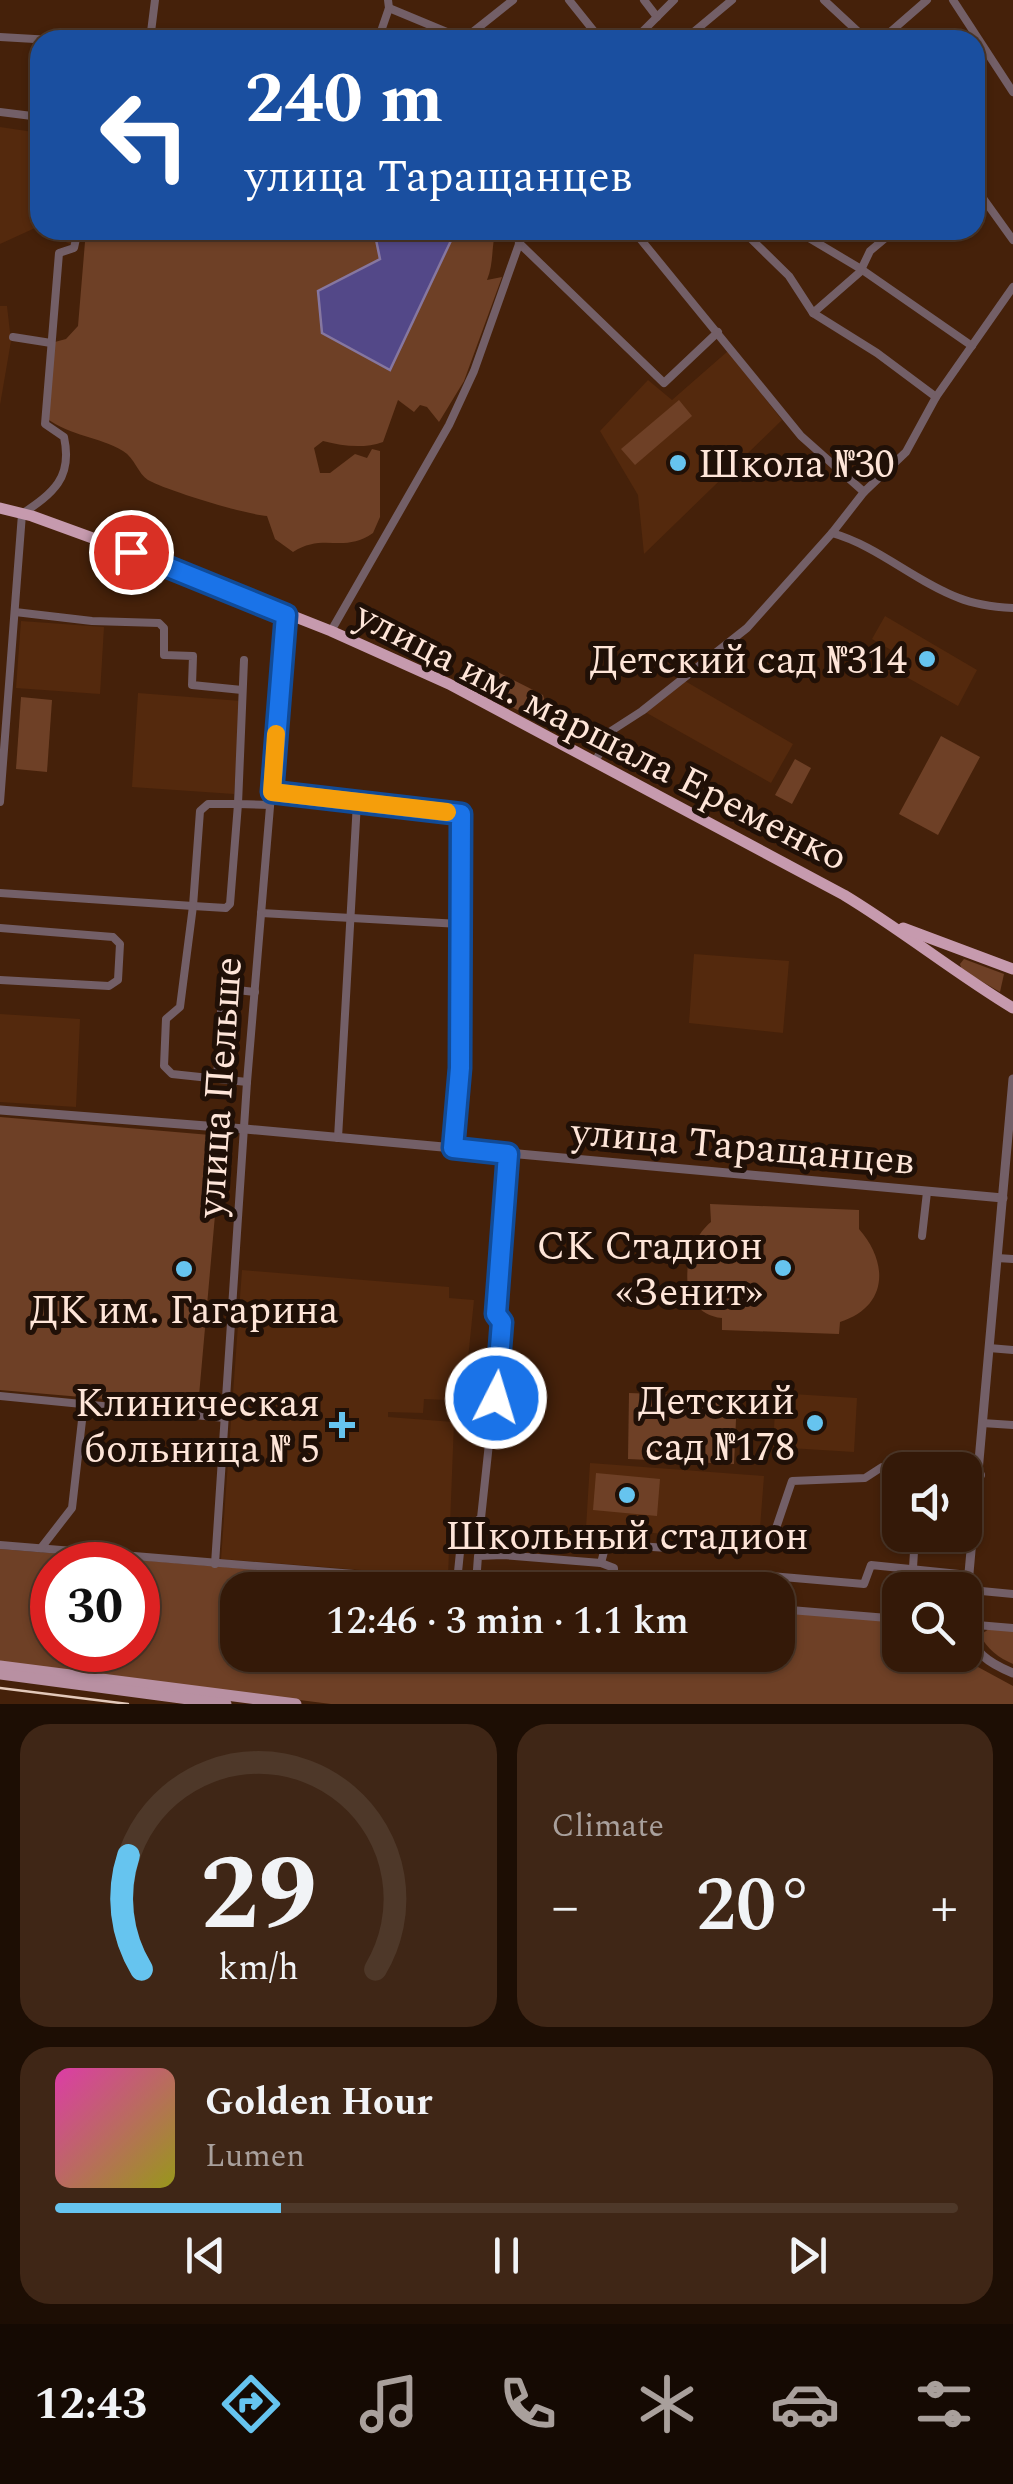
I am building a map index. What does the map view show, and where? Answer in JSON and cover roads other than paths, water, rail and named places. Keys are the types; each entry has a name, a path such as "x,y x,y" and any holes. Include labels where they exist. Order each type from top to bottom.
{"highway":[{"name":"улица им. маршала Еременко","path":"0,508 131,552 331,631 449,684 596,760 890,923"},
{"path":"890,923 1013,970"},
{"path":"890,923 960,976 1013,1008"},
{"path":"960,976 957,962 960,956 971,953"}],"main road":[{"path":"0,1666 296,1704"},
{"path":"0,1674 226,1704"}],"street":[{"path":"151,30 155,0"},
{"path":"477,30 512,0"},
{"path":"568,0 592,30"},
{"path":"644,0 657,16"},
{"path":"644,30 674,0"},
{"path":"696,30 732,0"},
{"path":"824,0 856,30"},
{"path":"893,30 927,0"},
{"path":"953,0 973,30"},
{"path":"381,30 389,4 444,30"},
{"path":"0,36 30,38"},
{"path":"985,49 1013,92"},
{"path":"0,112 30,116"},
{"path":"985,201 1013,240"},
{"path":"0,802 22,514 56,491 68,454 64,437 45,424 60,252 74,248 76,240"},
{"path":"331,631 449,425 474,371 520,240"},
{"path":"644,240 801,436 864,492"},
{"path":"752,240 790,276 814,312 936,398"},
{"path":"812,240 972,346"},
{"path":"814,312 861,270 870,251 883,240"},
{"path":"519,243 664,383 718,332"},
{"path":"596,760 611,731 657,700 747,628 864,492 906,452 936,398 1013,288"},
{"path":"13,337 52,343"},
{"path":"832,533 853,539 958,598 1013,608"},
{"path":"15,612 92,621 160,623 164,628 164,655 192,656 192,685 242,690"},
{"name":"улица Пельше","path":"215,1564 248,1082 286,615"},
{"path":"0,893 226,908 230,904 238,804 244,660"},
{"path":"272,792 461,814 460,1068 453,1148"},
{"path":"338,1138 357,802"},
{"path":"248,1082 172,1074 164,1066 166,1019 180,1007 200,811 208,804 270,805"},
{"path":"262,913 460,924"},
{"path":"0,928 113,937 120,944 118,980 109,986 0,980"},
{"path":"217,1078 224,992 255,992"},
{"path":"980,1452 1013,1078"},
{"name":"улица Таращанцев","path":"0,1110 1003,1198"},
{"path":"458,1572 462,1532 482,1518 502,1322 496,1314 508,1154"},
{"path":"922,1236 927,1192"},
{"path":"997,1258 1013,1259"},
{"path":"989,1348 1013,1350"},
{"path":"0,1396 225,1418"},
{"path":"45,1542 72,1508 84,1403"},
{"path":"982,1422 1013,1425"},
{"path":"772,1540 792,1480 865,1478 882,1467"},
{"path":"602,1563 606,1544 668,1548"},
{"path":"0,1545 30,1547"},
{"path":"913,1568 914,1552"},
{"path":"477,1572 478,1556 503,1555 602,1563 614,1568 614,1572"},
{"path":"160,1559 323,1572"},
{"path":"795,1577 864,1584 871,1565 945,1572"},
{"path":"982,1591 1013,1594"},
{"path":"795,1610 882,1618"},
{"path":"982,1625 1013,1628"},
{"path":"982,1655 1013,1672"}],"tram line":[{"path":"0,1688 128,1704"}],"place":[{"name":"Школа №30","path":"678,463"},
{"name":"Детский сад №314","path":"927,659"},
{"name":"СК Стадион «Зенит»","path":"783,1268"},
{"name":"ДК им. Гагарина","path":"184,1269"},
{"name":"Детский сад №178","path":"815,1423"},
{"name":"Клиническая больница № 5","path":"342,1425"},
{"name":"Школьный стадион","path":"627,1495"}]}
